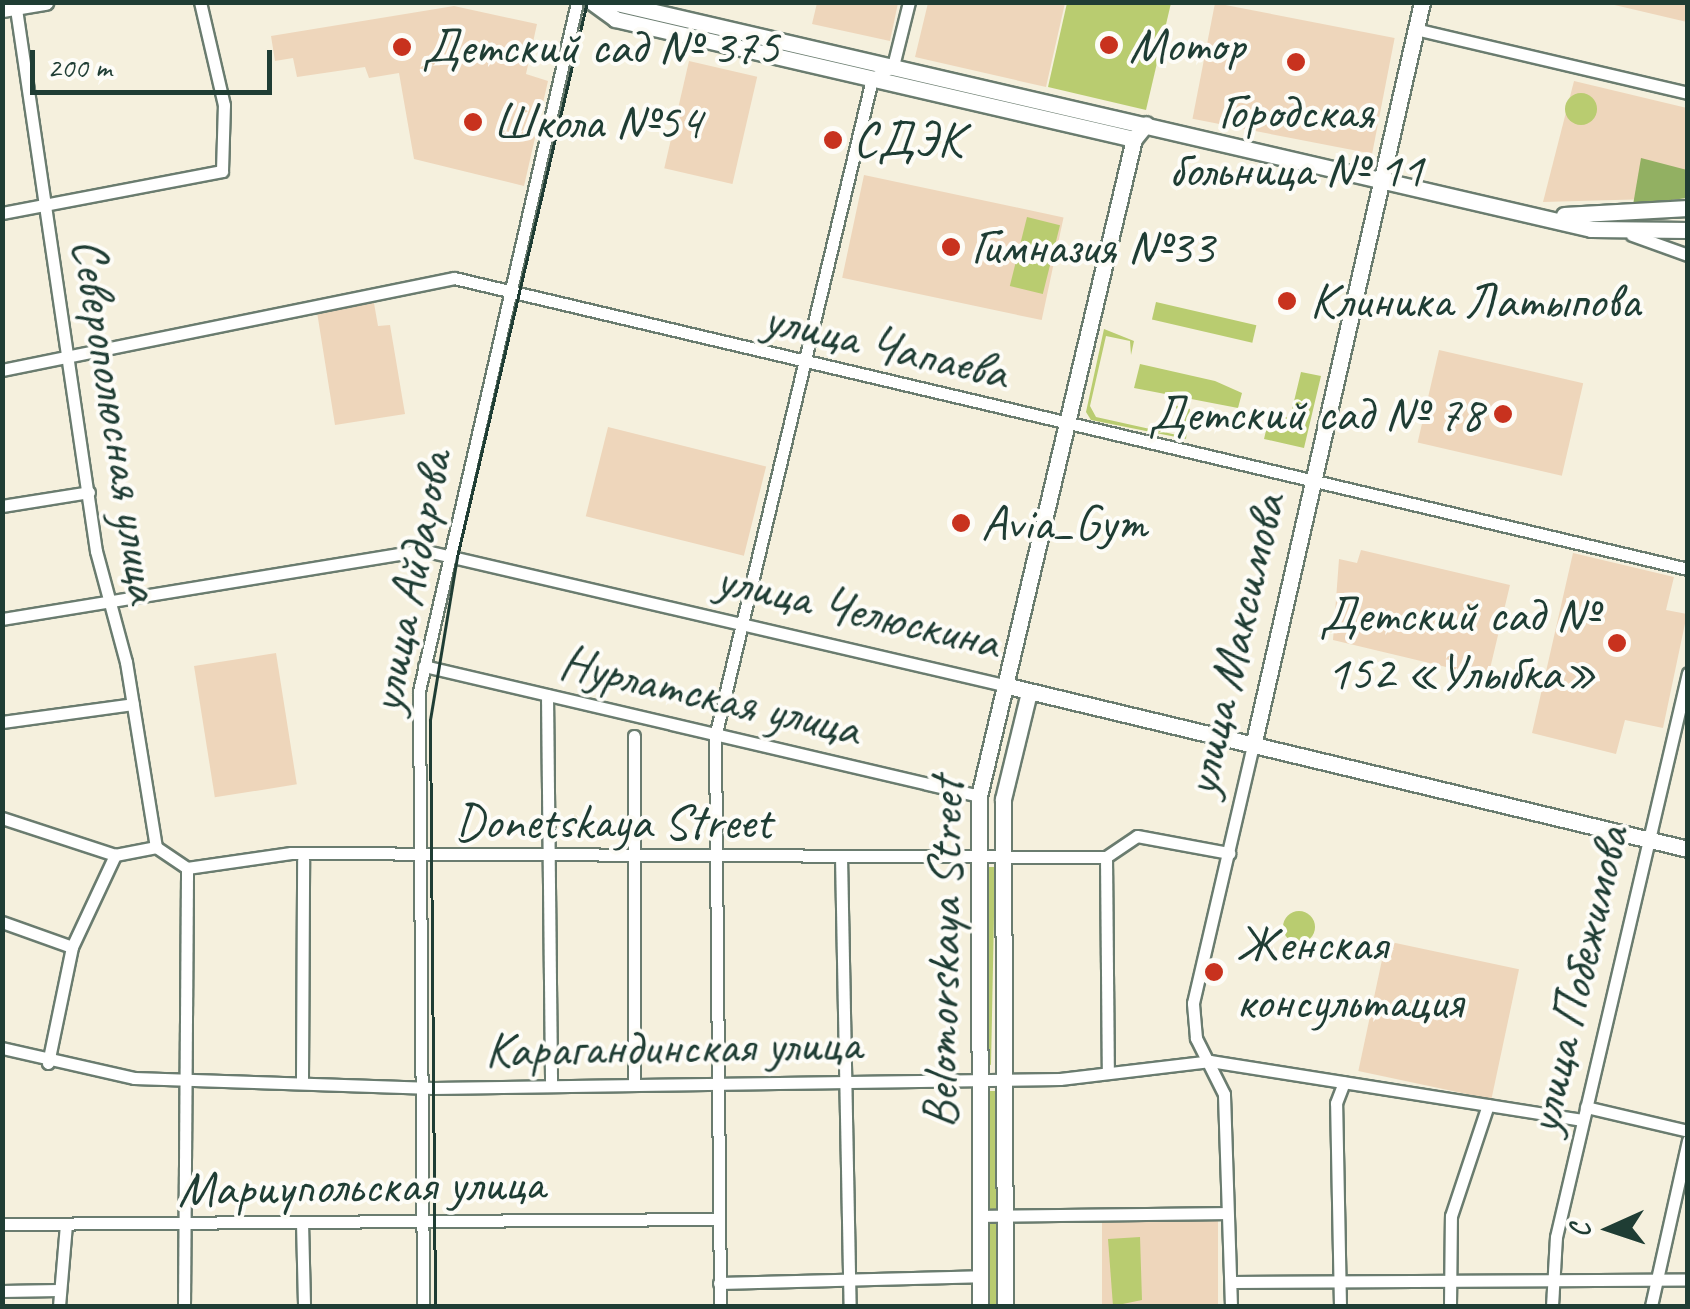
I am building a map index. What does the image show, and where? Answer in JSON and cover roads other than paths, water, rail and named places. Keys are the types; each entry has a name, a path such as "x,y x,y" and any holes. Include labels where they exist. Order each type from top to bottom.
{"main road":[{"path":"12,6 45,2"},
{"path":"595,2 604,16 1134,139 1146,124"},
{"path":"612,2 1632,236 1688,230"},
{"name":"улица Максимова","path":"1253,746 1422,2"},
{"name":"Belomorskaya Street","path":"980,1306 979,796 1134,139"},
{"path":"1535,213 1688,208"},
{"name":"улица Челюскина","path":"1008,686 1688,849"},
{"name":"Belomorskaya Street","path":"1005,1306 1003,799 1029,692"}],"street":[{"path":"2,213 222,171 224,105 200,2"},
{"name":"улица Айдарова","path":"423,1306 418,860 424,666 507,292 577,2"},
{"path":"720,1306 714,737 872,79 893,66 910,2"},
{"name":"Северополюсная улица","path":"12,6 106,603 132,704 156,847"},
{"path":"1415,29 1688,93"},
{"path":"1632,236 1688,255"},
{"name":"улица Чапаева","path":"2,370 65,351 454,278 803,365 1688,569"},
{"path":"2,506 88,492"},
{"name":"улица Челюскина","path":"2,619 422,550 1008,686"},
{"name":"Нурлатская улица","path":"424,666 979,796"},
{"name":"улица Побежимова","path":"1552,1306 1552,1274 1584,1114 1688,672"},
{"path":"547,695 544,860 551,1082"},
{"path":"2,722 132,704"},
{"path":"634,736 628,860 634,1084"},
{"name":"улица Максимова","path":"1231,1306 1224,1094 1194,1003 1253,746"},
{"path":"2,818 114,854 156,847 187,868 184,1306"},
{"name":"Donetskaya Street","path":"187,868 291,853 302,860 718,861 977,854 1106,858 1137,836 1230,853"},
{"path":"48,1063 72,947 114,854"},
{"path":"841,856 850,1306"},
{"path":"1106,858 1108,1071"},
{"path":"302,860 302,1079"},
{"path":"2,922 72,947"},
{"name":"Карагандинская улица","path":"2,1048 48,1063 184,1081 302,1079 423,1088 551,1082 717,1085 978,1080 1210,1061 1488,1105 1584,1114 1688,1131"},
{"path":"1340,1306 1336,1103 1344,1082"},
{"path":"1450,1306 1452,1216 1488,1105"},
{"path":"1651,1306 1652,1278 1688,1140"},
{"path":"979,1216 1228,1214"},
{"name":"Мариупольская улица","path":"2,1224 183,1226 719,1220"},
{"path":"302,1222 304,1306"},
{"path":"59,1306 66,1226"},
{"path":"1231,1282 1552,1274 1688,1280"},
{"path":"720,1283 980,1276"},
{"path":"2,1291 59,1290"}],"tram line":[{"path":"435,1306 430,720 457,557 587,2"}],"place":[{"name":"Мотор","path":"1109,45"},
{"name":"Детский сад № 375","path":"402,47"},
{"name":"Городская больница № 11","path":"1296,62"},
{"name":"Школа №54","path":"473,122"},
{"name":"СДЭК","path":"833,140"},
{"name":"Гимназия №33","path":"951,247"},
{"name":"Клиника Латыпова","path":"1287,301"},
{"name":"Детский сад № 78","path":"1503,414"},
{"name":"Avia_Gym","path":"961,523"},
{"name":"Детский сад № 152 «Улыбка»","path":"1617,643"},
{"name":"Женская консультация","path":"1214,972"}]}
